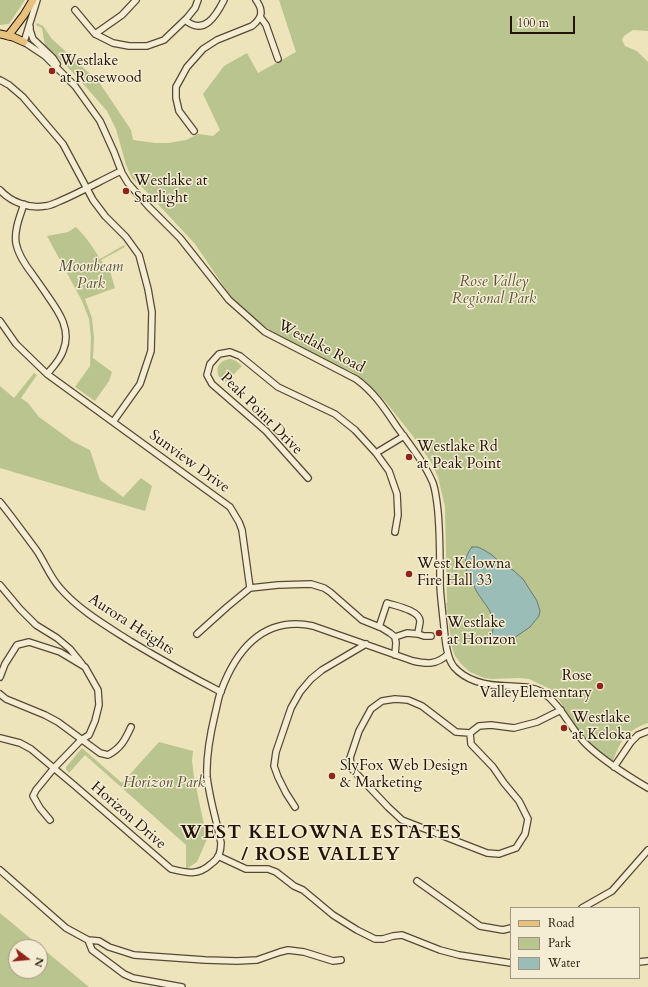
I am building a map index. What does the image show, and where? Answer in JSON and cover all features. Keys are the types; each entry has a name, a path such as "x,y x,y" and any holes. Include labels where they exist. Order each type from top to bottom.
{"main road":[{"path":"8,36 34,0"},
{"name":"Westlake Road","path":"0,34 13,37 24,42"}],"street":[{"path":"24,42 37,0"},
{"path":"95,34 122,15 136,0"},
{"path":"75,10 95,34 113,42 129,46 147,46 164,40 185,20 195,8 198,0"},
{"path":"185,20 197,26 210,22 224,0"},
{"path":"194,131 179,111 176,98 176,86 187,67 203,49 217,40 252,26 260,18 261,9 256,0"},
{"path":"260,18 266,25 278,59"},
{"path":"30,23 30,30 33,39 53,58 62,73"},
{"name":"Westlake Road","path":"24,42 45,56 76,86 100,121 121,171 128,183 148,206 180,238 229,300 265,332 356,379 366,386 420,458 427,470 435,490 440,535 440,583 445,633 448,654 454,667 467,678 485,684 523,687 534,689 542,693 557,706 586,744 614,767 648,788"},
{"path":"0,80 9,85 22,97 63,144 93,200 105,216 126,237 139,255 148,288 152,312 151,351 140,384 113,422"},
{"path":"0,190 10,198 32,207 46,206 87,189 121,171"},
{"path":"24,204 17,226 16,244 25,265 63,319 66,332 63,351 58,361 47,374"},
{"name":"Sunview Drive","path":"0,321 16,344 47,374 230,507 242,530 250,588"},
{"name":"Peak Point Drive","path":"308,478 266,431 212,384 207,374 210,364 219,354 230,352 240,356 278,387 335,414 355,430 376,453 389,471 397,494 398,515 395,532"},
{"path":"376,453 404,436"},
{"name":"Aurora Heights","path":"0,502 38,552 59,587 74,603 89,615 113,630 188,675 221,692"},
{"path":"197,634 250,588 310,584 324,588 362,620 379,627 395,637 395,655"},
{"path":"0,585 36,625 58,638 70,649 85,667 98,690 99,705 95,721 89,735 81,740 54,768 33,796 40,808 50,820"},
{"path":"379,627 387,603 411,611 417,615 420,620 418,634"},
{"path":"448,654 442,660 428,664 413,661 313,626 299,624 285,625 269,629 255,638 239,654 231,670 221,692 209,739 207,777 221,844 218,856 246,869 276,872 294,886 303,890 333,915 357,930 375,938 383,940 393,936 402,935 440,950 459,955 510,963"},
{"path":"395,637 407,633 431,636"},
{"path":"0,677 5,664 17,645 29,642 60,652 85,667"},
{"path":"295,807 286,793 274,766 276,752 292,708 300,692 311,679 322,670 366,644"},
{"path":"0,694 6,699 58,722 100,753 108,755 116,751 126,739 131,727"},
{"path":"470,733 471,744 493,767 519,801 528,819 525,834 516,848 499,854 487,853 402,820 352,769 350,758 359,731 371,709 382,701 395,699 408,700 422,706 456,732 470,733 479,726 491,724 514,728 537,722 560,710"},
{"path":"614,767 631,742 638,735 648,731"},
{"name":"Horizon Drive","path":"0,738 20,743 31,748 171,869 195,873 206,869 218,856"},
{"path":"584,907 612,892 648,850"},
{"path":"0,870 66,928 88,940 99,941 109,947 134,956 237,961 257,960 288,950 304,952 333,961 341,960"},
{"path":"417,882 480,926 503,930 510,928"},
{"path":"88,940 92,950 124,974 133,978 182,987"}],"green space":[{"path":"0,0 25,0 9,24 0,25"},
{"name":"Rose Valley Regional Park","path":"279,0 648,0 648,31 633,30 624,36 622,40 625,46 637,51 648,62 648,723 634,730 624,739 620,744 612,765 573,725 560,701 548,688 529,679 484,678 470,672 462,665 455,656 452,647 446,603 445,507 438,477 431,462 385,401 365,381 351,371 296,345 270,330 248,313 231,297 195,244 132,178 126,165 116,129 107,111 78,78 54,53 45,46 42,28 36,25 37,23 43,26 52,39 99,82 131,130 133,140 168,143 186,140 198,134 213,136 220,130 203,94 224,66 247,53 258,73 296,52"},
{"name":"Moonbeam Park","path":"76,227 89,242 100,259 124,245 125,247 101,260 110,271 115,288 85,299 92,318 94,338 93,358 112,372 109,381 95,401 75,387 90,366 91,338 89,319 82,301 47,236 68,232"},
{"path":"231,359 242,366 224,384 219,376 218,368 222,362"},
{"path":"34,373 37,375 21,398 28,403 39,417 72,441 90,450 100,480 123,497 141,478 152,486 145,511 0,468 0,386 14,398"},
{"name":"Horizon Park","path":"159,742 193,751 192,761 194,777 207,839 197,862 186,869 186,845 85,755 69,773 66,769 66,767 82,748 122,783"},
{"path":"0,913 31,939 8,939 8,979 48,979 48,953 89,987 0,987"}],"water":[{"path":"472,547 478,547 484,550 503,565 513,570 523,579 537,601 540,611 539,616 530,627 509,643 491,642 493,621 491,614 476,590 465,566 466,557"}],"place":[{"name":"Westlake at Rosewood","path":"52,71"},
{"name":"Westlake at Starlight","path":"126,191"},
{"name":"Westlake Rd at Peak Point","path":"409,457"},
{"name":"West Kelowna Fire Hall 33","path":"409,574"},
{"name":"Westlake at Horizon","path":"439,633"},
{"name":"Rose ValleyElementary","path":"600,686"},
{"name":"Westlake at Keloka","path":"564,728"},
{"name":"SlyFox Web Design & Marketing","path":"332,776"}],"district":[{"name":"WEST KELOWNA ESTATES / ROSE VALLEY","path":"321,845"}]}
